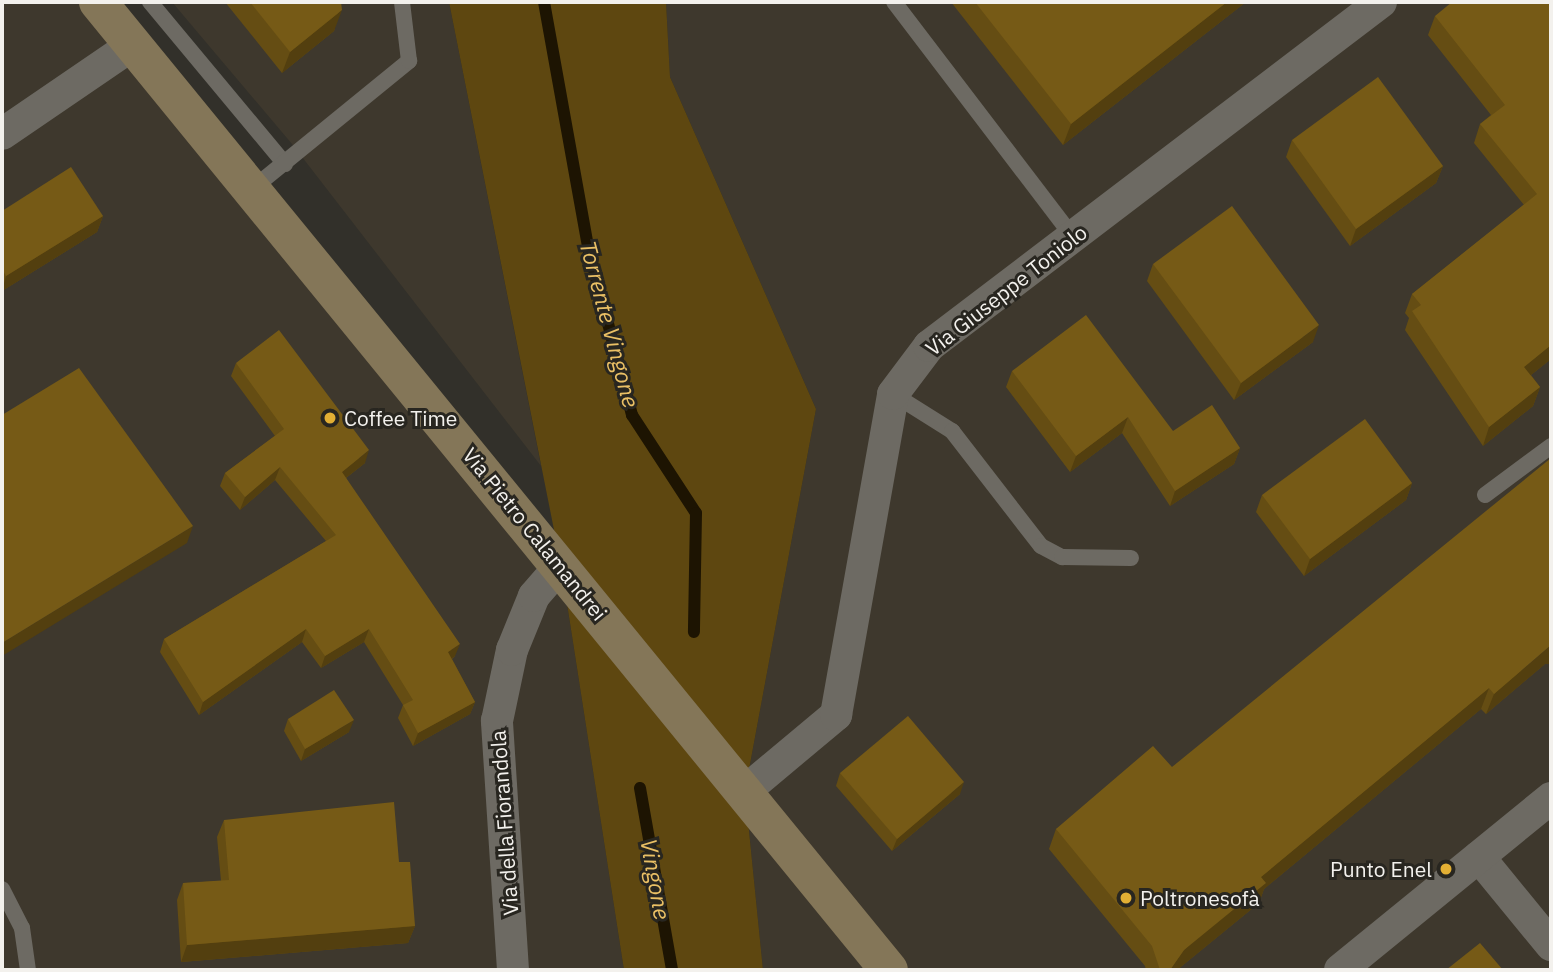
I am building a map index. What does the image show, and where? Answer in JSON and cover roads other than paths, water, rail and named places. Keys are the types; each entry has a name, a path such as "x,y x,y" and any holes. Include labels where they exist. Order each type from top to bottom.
{"main road":[{"name":"Via Pietro Calamandrei","path":"98,2 561,565 889,970"}],"street":[{"name":"Via Giuseppe Toniolo","path":"737,781 836,715 892,394 929,346 1381,2"},
{"path":"2,134 134,44"},
{"name":"Via della Fiorandola","path":"508,970 497,721 521,628 534,596 561,565"},
{"path":"1340,970 1551,798"},
{"path":"1479,857 1551,945"}],"lane":[{"path":"150,2 285,164"},
{"path":"252,189 409,61 402,2"},
{"path":"894,2 1073,237"},
{"path":"892,394 952,431 1041,546 1062,557 1131,558"},
{"path":"1485,495 1551,446"},
{"path":"2,889 22,928 28,970"}],"waterway":[{"name":"Torrente Vingone","path":"544,2 589,251 632,415 696,513 694,632"},
{"name":"Vingone","path":"640,788 672,970"}],"place":[{"name":"Coffee Time","path":"330,418"},
{"name":"Punto Enel","path":"1446,869"},
{"name":"Poltronesofà","path":"1126,898"}]}
